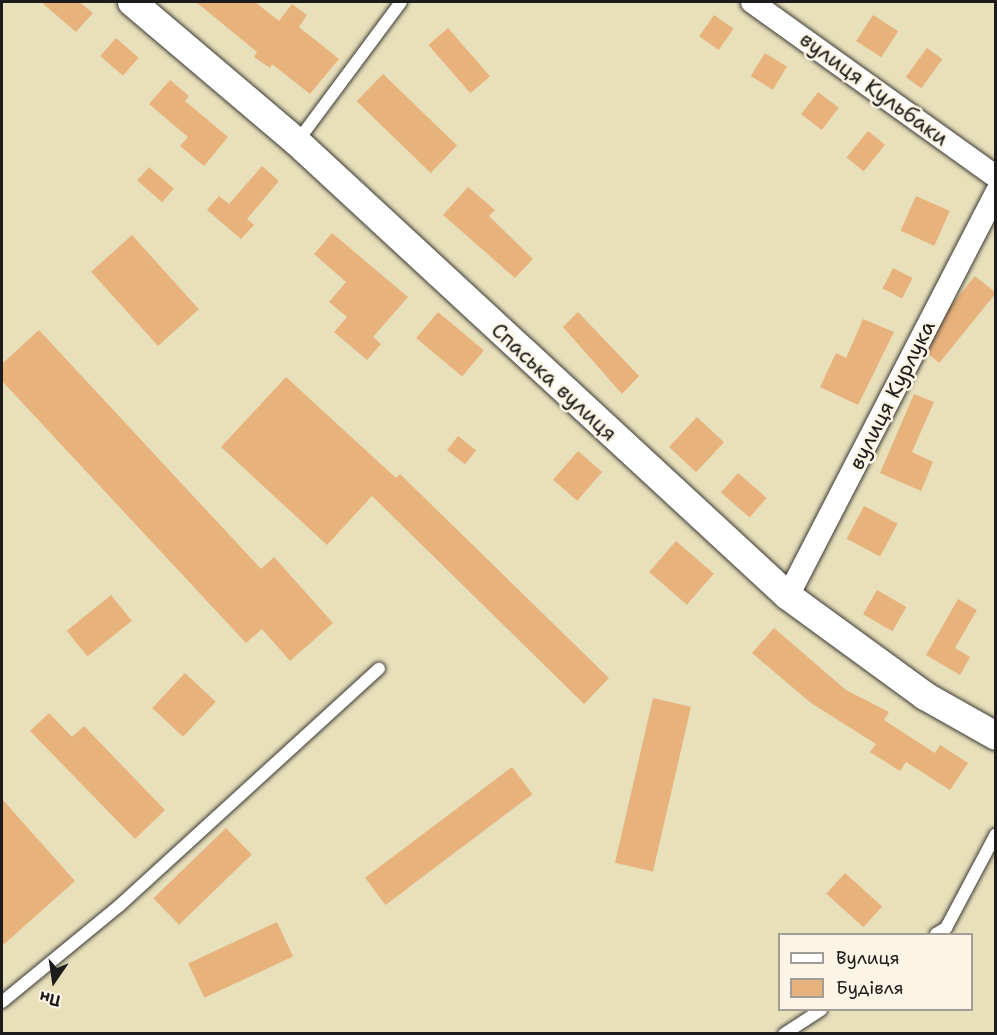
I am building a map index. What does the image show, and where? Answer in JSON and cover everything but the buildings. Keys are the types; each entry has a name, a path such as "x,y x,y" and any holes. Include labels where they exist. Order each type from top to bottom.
{"street":[{"name":"Спаська вулиця","path":"132,2 297,142 788,596 925,696 996,735"},
{"name":"вулиця Кульбаки","path":"753,2 996,177"},
{"name":"вулиця Курлука","path":"788,596 996,193"}],"lane":[{"path":"297,142 401,2"},
{"path":"2,1002 119,906 379,669"},
{"path":"938,933 946,928 996,834"},
{"path":"784,1034 819,1011"}]}
